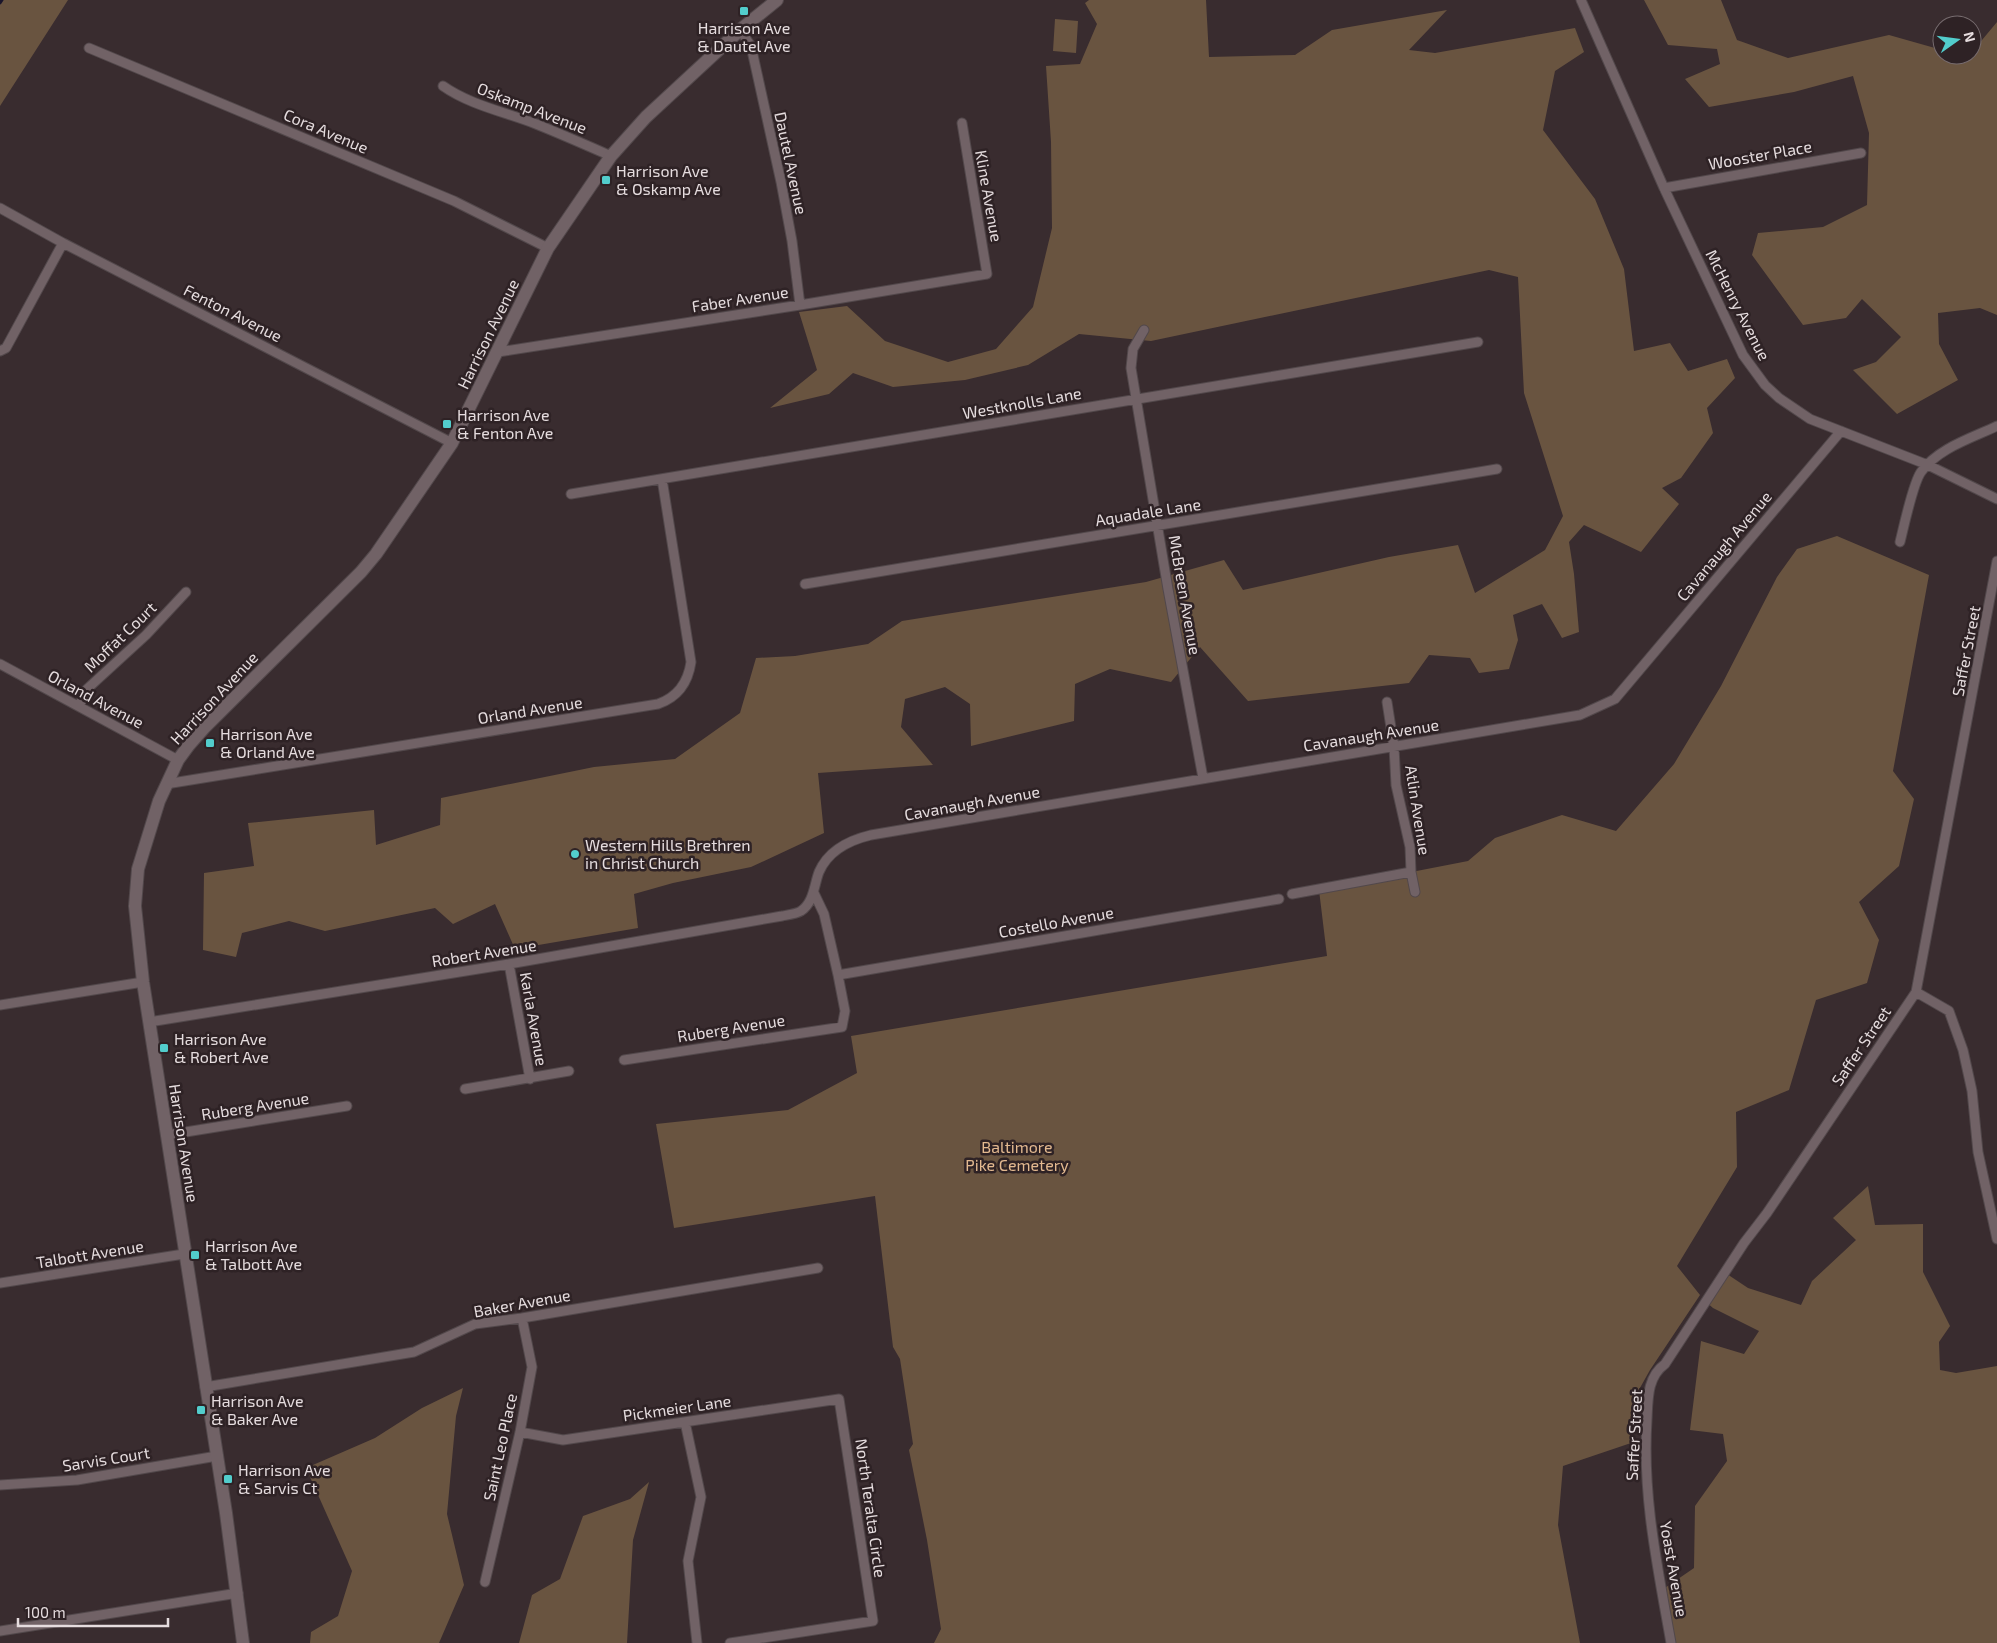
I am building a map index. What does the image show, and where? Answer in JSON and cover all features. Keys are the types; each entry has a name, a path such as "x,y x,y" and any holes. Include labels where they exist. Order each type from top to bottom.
{"main road":[{"name":"Harrison Avenue","path":"243,1643 238,1593 143,982 135,906 142,851 166,784 178,760 189,745 361,572 376,554 452,443 548,248 611,156 646,117 740,30 777,0"}],"street":[{"name":"McHenry Avenue","path":"1580,0 1664,188 1743,355 1753,371 1772,392 1794,410 1810,419 1928,465 1997,499"},
{"name":"Dautel Avenue","path":"740,30 751,46 781,182 792,241 800,305"},
{"name":"Cora Avenue","path":"89,48 454,201 548,248"},
{"name":"Oskamp Avenue","path":"442,86 485,106 535,124 611,156"},
{"name":"Kline Avenue","path":"962,123 987,274"},
{"name":"Wooster Place","path":"1664,188 1861,152"},
{"name":"Fenton Avenue","path":"0,208 63,243 452,443"},
{"path":"3,349 63,243"},
{"name":"Faber Avenue","path":"498,352 987,274"},
{"name":"McBreen Avenue","path":"1144,330 1131,358 1136,400 1203,778"},
{"name":"Westknolls Lane","path":"571,494 1478,342"},
{"path":"1900,542 1921,472 1953,447 1997,426"},
{"name":"Cavanaugh Avenue","path":"814,894 819,872 827,860 844,844 857,838 1203,778 1580,716 1615,698 1841,431"},
{"name":"Aquadale Lane","path":"805,584 1497,469"},
{"name":"Orland Avenue","path":"166,784 648,706 667,701 675,696 687,681 691,662 662,479"},
{"name":"Saffer Street","path":"1648,1499 1646,1438 1650,1385 1655,1375 1665,1364 1739,1250 1767,1213 1916,992 1997,561"},
{"name":"Moffat Court","path":"78,706 87,689 146,635 186,592"},
{"name":"Orland Avenue","path":"0,663 178,760"},
{"name":"Atlin Avenue","path":"1388,702 1394,746 1396,785 1410,846 1414,892"},
{"path":"1292,894 1411,872"},
{"path":"814,894 824,914 838,975"},
{"name":"Robert Avenue","path":"149,1022 509,964 782,916 801,911 814,894"},
{"name":"Costello Avenue","path":"838,975 1279,899"},
{"name":"Karla Avenue","path":"509,964 530,1079"},
{"name":"Ruberg Avenue","path":"624,1060 842,1027 845,1011 838,975"},
{"path":"0,1005 143,982"},
{"path":"1916,992 1949,1011 1963,1050 1972,1091 1978,1152 1997,1239"},
{"path":"464,1089 569,1071"},
{"name":"Ruberg Avenue","path":"167,1135 347,1106"},
{"name":"Talbott Avenue","path":"0,1283 184,1254"},
{"name":"Baker Avenue","path":"205,1387 414,1352 475,1324 522,1318 818,1268"},
{"name":"Saint Leo Place","path":"485,1582 520,1432 532,1367 522,1318"},
{"name":"Pickmeier Lane","path":"520,1432 563,1440 839,1399"},
{"name":"North Teralta Circle","path":"730,1643 872,1621 839,1399"},
{"path":"685,1422 701,1496 688,1561 697,1643"},
{"name":"Sarvis Court","path":"0,1485 77,1480 217,1456"},
{"name":"Yoast Avenue","path":"1648,1499 1672,1643"},
{"path":"0,1631 238,1593"}],"green space":[{"path":"0,0 68,0 0,106"},
{"path":"1089,0 1206,0 1209,57 1295,55 1332,30 1447,10 1409,50 1435,53 1575,28 1584,52 1555,71 1543,130 1595,199 1624,269 1634,351 1670,343 1688,371 1727,359 1735,378 1707,408 1713,433 1681,478 1662,488 1679,504 1641,552 1584,525 1569,542 1579,632 1562,638 1542,604 1513,615 1518,640 1509,669 1479,673 1470,658 1429,655 1409,683 1248,701 1200,647 1171,682 1110,669 1075,684 1074,721 971,746 970,704 945,687 905,699 901,727 933,765 818,773 824,833 751,867 673,883 634,894 638,928 515,949 495,904 453,924 435,908 325,931 289,921 242,933 236,957 203,950 204,873 254,866 248,823 374,810 376,845 440,825 441,798 594,767 675,759 740,713 756,658 795,656 868,644 902,621 1146,582 1224,560 1243,590 1389,557 1458,545 1475,593 1545,550 1563,516 1524,393 1518,277 1489,270 1151,341 1079,334 1028,365 965,380 893,387 853,373 829,394 770,408 817,370 799,312 847,306 885,341 948,362 996,349 1033,307 1052,228 1051,142 1046,66 1080,64 1097,24 1085,3"},
{"path":"1644,0 1721,0 1737,40 1788,58 1889,35 1932,47 1932,65 1982,65 1982,40 1997,22 1997,315 1980,308 1938,313 1939,344 1958,380 1897,414 1853,370 1876,362 1901,337 1862,299 1846,318 1803,325 1752,255 1758,233 1823,227 1867,205 1869,133 1853,76 1794,92 1709,107 1685,79 1720,64 1717,49 1668,45"},
{"path":"1055,19 1078,21 1076,53 1053,51"},
{"name":"Baltimore Pike Cemetery","path":"1837,536 1929,575 1893,771 1914,799 1899,866 1859,902 1879,940 1867,983 1816,1000 1789,1090 1736,1112 1737,1167 1677,1266 1700,1295 1650,1370 1636,1395 1634,1442 1563,1466 1558,1525 1580,1643 934,1643 941,1629 927,1540 909,1450 913,1444 900,1359 893,1347 875,1196 674,1228 656,1124 788,1110 857,1073 851,1036 1327,956 1319,890 1468,861 1495,838 1562,815 1616,831 1674,764 1721,686 1777,577 1797,549"},
{"path":"1868,1186 1875,1225 1923,1224 1923,1272 1950,1326 1939,1342 1940,1370 1956,1373 1997,1366 1997,1643 1671,1643 1662,1590 1694,1568 1695,1506 1727,1461 1723,1434 1690,1430 1701,1341 1744,1354 1759,1331 1713,1308 1705,1301 1724,1272 1748,1288 1801,1305 1812,1281 1856,1240 1833,1218"},
{"path":"463,1388 456,1416 447,1514 464,1585 439,1643 310,1643 311,1632 338,1616 352,1571 306,1468 375,1438 422,1408"},
{"path":"649,1482 633,1540 627,1643 519,1643 532,1595 560,1579 583,1516 630,1499"}],"place":[{"name":"Harrison Ave & Dautel Ave","path":"744,11"},
{"name":"Harrison Ave & Oskamp Ave","path":"606,180"},
{"name":"Harrison Ave & Fenton Ave","path":"447,424"},
{"name":"Harrison Ave & Orland Ave","path":"210,743"},
{"name":"Western Hills Brethren in Christ Church","path":"575,854"},
{"name":"Harrison Ave & Robert Ave","path":"164,1048"},
{"name":"Harrison Ave & Talbott Ave","path":"195,1255"},
{"name":"Harrison Ave & Baker Ave","path":"201,1410"},
{"name":"Harrison Ave & Sarvis Ct","path":"228,1479"}]}
